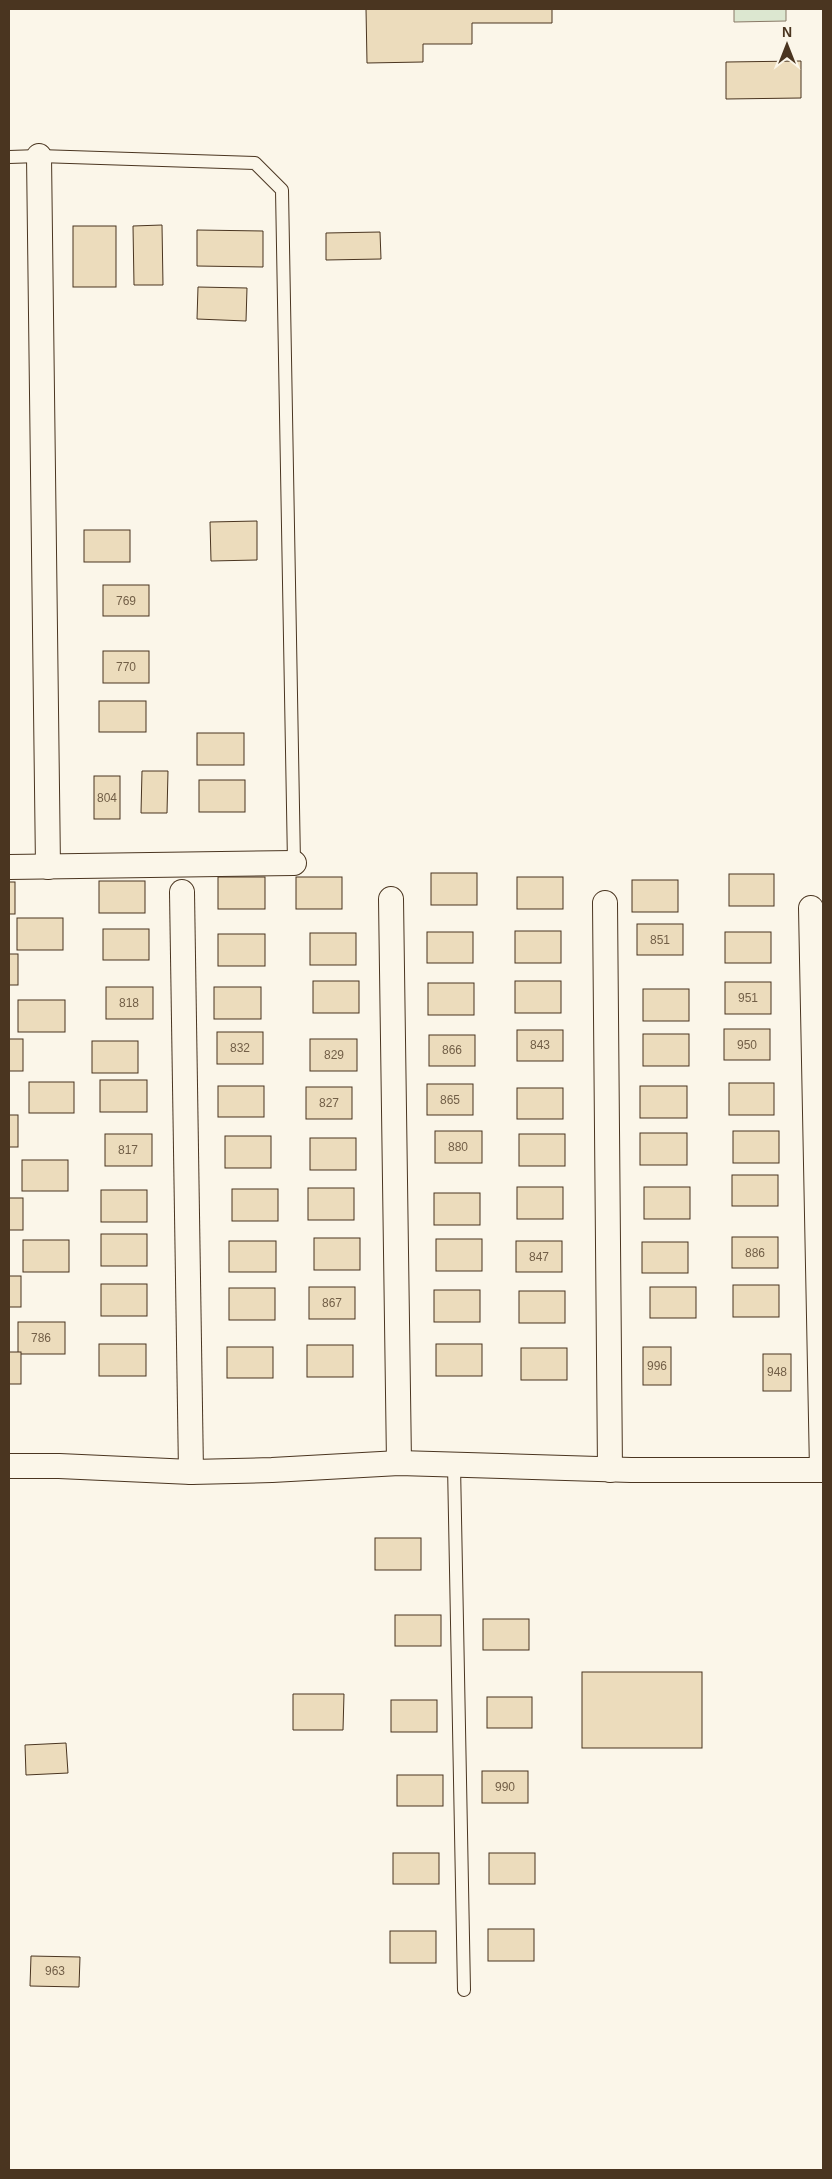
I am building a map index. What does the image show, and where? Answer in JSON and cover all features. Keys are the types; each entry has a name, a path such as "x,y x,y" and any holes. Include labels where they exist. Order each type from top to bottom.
{"street":[{"path":"39,156 48,867"},
{"path":"9,867 294,863"},
{"path":"182,892 191,1472"},
{"path":"391,899 400,1463"},
{"path":"605,903 610,1470"},
{"path":"9,1466 59,1466 191,1472 400,1463 610,1470 823,1470 811,908"}],"lane":[{"path":"9,157 39,156 255,163 282,190 294,863"},
{"path":"454,1465 464,1990"}],"green space":[{"path":"734,9 786,9 786,21 734,22"}],"building":[{"path":"366,9 552,9 552,23 472,23 472,44 423,44 423,62 367,63"},
{"path":"801,61 801,98 726,99 726,62"},
{"path":"162,225 163,285 134,285 133,226"},
{"path":"73,226 116,226 116,287 73,287"},
{"path":"197,230 263,231 263,267 197,266"},
{"path":"380,232 381,259 326,260 326,233"},
{"path":"198,287 247,288 246,321 197,319"},
{"path":"257,521 257,560 211,561 210,522"},
{"path":"84,530 130,530 130,562 84,562"},
{"path":"103,585 149,585 149,616 103,616"},
{"path":"103,651 149,651 149,683 103,683"},
{"path":"99,701 146,701 146,732 99,732"},
{"path":"197,733 244,733 244,765 197,765"},
{"path":"142,771 168,771 167,813 141,813"},
{"path":"94,776 120,776 120,819 94,819"},
{"path":"199,780 245,780 245,812 199,812"},
{"path":"431,873 477,873 477,905 431,905"},
{"path":"729,874 774,874 774,906 729,906"},
{"path":"218,877 265,877 265,909 218,909"},
{"path":"296,877 342,877 342,909 296,909"},
{"path":"517,877 563,877 563,909 517,909"},
{"path":"632,880 678,880 678,912 632,912"},
{"path":"99,881 145,881 145,913 99,913"},
{"path":"9,882 15,882 15,914 9,914"},
{"path":"17,918 63,918 63,950 17,950"},
{"path":"637,924 683,924 683,955 637,955"},
{"path":"103,929 149,929 149,960 103,960"},
{"path":"515,931 561,931 561,963 515,963"},
{"path":"427,932 473,932 473,963 427,963"},
{"path":"725,932 771,932 771,963 725,963"},
{"path":"310,933 356,933 356,965 310,965"},
{"path":"218,934 265,934 265,966 218,966"},
{"path":"9,954 18,954 18,985 9,985"},
{"path":"313,981 359,981 359,1013 313,1013"},
{"path":"515,981 561,981 561,1013 515,1013"},
{"path":"725,982 771,982 771,1014 725,1014"},
{"path":"428,983 474,983 474,1015 428,1015"},
{"path":"106,987 153,987 153,1019 106,1019"},
{"path":"214,987 261,987 261,1019 214,1019"},
{"path":"643,989 689,989 689,1021 643,1021"},
{"path":"18,1000 65,1000 65,1032 18,1032"},
{"path":"724,1029 770,1029 770,1060 724,1060"},
{"path":"517,1030 563,1030 563,1061 517,1061"},
{"path":"217,1032 263,1032 263,1064 217,1064"},
{"path":"643,1034 689,1034 689,1066 643,1066"},
{"path":"429,1035 475,1035 475,1066 429,1066"},
{"path":"9,1039 23,1039 23,1071 9,1071"},
{"path":"310,1039 357,1039 357,1071 310,1071"},
{"path":"92,1041 138,1041 138,1073 92,1073"},
{"path":"100,1080 147,1080 147,1112 100,1112"},
{"path":"29,1082 74,1082 74,1113 29,1113"},
{"path":"729,1083 774,1083 774,1115 729,1115"},
{"path":"427,1084 473,1084 473,1115 427,1115"},
{"path":"218,1086 264,1086 264,1117 218,1117"},
{"path":"640,1086 687,1086 687,1118 640,1118"},
{"path":"306,1087 352,1087 352,1119 306,1119"},
{"path":"517,1088 563,1088 563,1119 517,1119"},
{"path":"9,1115 18,1115 18,1147 9,1147"},
{"path":"435,1131 482,1131 482,1163 435,1163"},
{"path":"733,1131 779,1131 779,1163 733,1163"},
{"path":"640,1133 687,1133 687,1165 640,1165"},
{"path":"105,1134 152,1134 152,1166 105,1166"},
{"path":"519,1134 565,1134 565,1166 519,1166"},
{"path":"225,1136 271,1136 271,1168 225,1168"},
{"path":"310,1138 356,1138 356,1170 310,1170"},
{"path":"22,1160 68,1160 68,1191 22,1191"},
{"path":"732,1175 778,1175 778,1206 732,1206"},
{"path":"517,1187 563,1187 563,1219 517,1219"},
{"path":"644,1187 690,1187 690,1219 644,1219"},
{"path":"308,1188 354,1188 354,1220 308,1220"},
{"path":"232,1189 278,1189 278,1221 232,1221"},
{"path":"101,1190 147,1190 147,1222 101,1222"},
{"path":"434,1193 480,1193 480,1225 434,1225"},
{"path":"9,1198 23,1198 23,1230 9,1230"},
{"path":"101,1234 147,1234 147,1266 101,1266"},
{"path":"732,1237 778,1237 778,1268 732,1268"},
{"path":"314,1238 360,1238 360,1270 314,1270"},
{"path":"436,1239 482,1239 482,1271 436,1271"},
{"path":"23,1240 69,1240 69,1272 23,1272"},
{"path":"229,1241 276,1241 276,1272 229,1272"},
{"path":"516,1241 562,1241 562,1272 516,1272"},
{"path":"642,1242 688,1242 688,1273 642,1273"},
{"path":"9,1276 21,1276 21,1307 9,1307"},
{"path":"101,1284 147,1284 147,1316 101,1316"},
{"path":"733,1285 779,1285 779,1317 733,1317"},
{"path":"309,1287 355,1287 355,1319 309,1319"},
{"path":"650,1287 696,1287 696,1318 650,1318"},
{"path":"229,1288 275,1288 275,1320 229,1320"},
{"path":"434,1290 480,1290 480,1322 434,1322"},
{"path":"519,1291 565,1291 565,1323 519,1323"},
{"path":"18,1322 65,1322 65,1354 18,1354"},
{"path":"99,1344 146,1344 146,1376 99,1376"},
{"path":"436,1344 482,1344 482,1376 436,1376"},
{"path":"307,1345 353,1345 353,1377 307,1377"},
{"path":"227,1347 273,1347 273,1378 227,1378"},
{"path":"643,1347 671,1347 671,1385 643,1385"},
{"path":"521,1348 567,1348 567,1380 521,1380"},
{"path":"9,1352 21,1352 21,1384 9,1384"},
{"path":"763,1354 791,1354 791,1391 763,1391"},
{"path":"375,1538 421,1538 421,1570 375,1570"},
{"path":"395,1615 441,1615 441,1646 395,1646"},
{"path":"483,1619 529,1619 529,1650 483,1650"},
{"path":"582,1672 702,1672 702,1748 582,1748"},
{"path":"293,1694 344,1694 343,1730 293,1730"},
{"path":"487,1697 532,1697 532,1728 487,1728"},
{"path":"391,1700 437,1700 437,1732 391,1732"},
{"path":"66,1743 68,1773 26,1775 25,1745"},
{"path":"482,1771 528,1771 528,1803 482,1803"},
{"path":"397,1775 443,1775 443,1806 397,1806"},
{"path":"393,1853 439,1853 439,1884 393,1884"},
{"path":"489,1853 535,1853 535,1884 489,1884"},
{"path":"488,1929 534,1929 534,1961 488,1961"},
{"path":"390,1931 436,1931 436,1963 390,1963"},
{"path":"31,1956 80,1957 79,1987 30,1986"}]}
